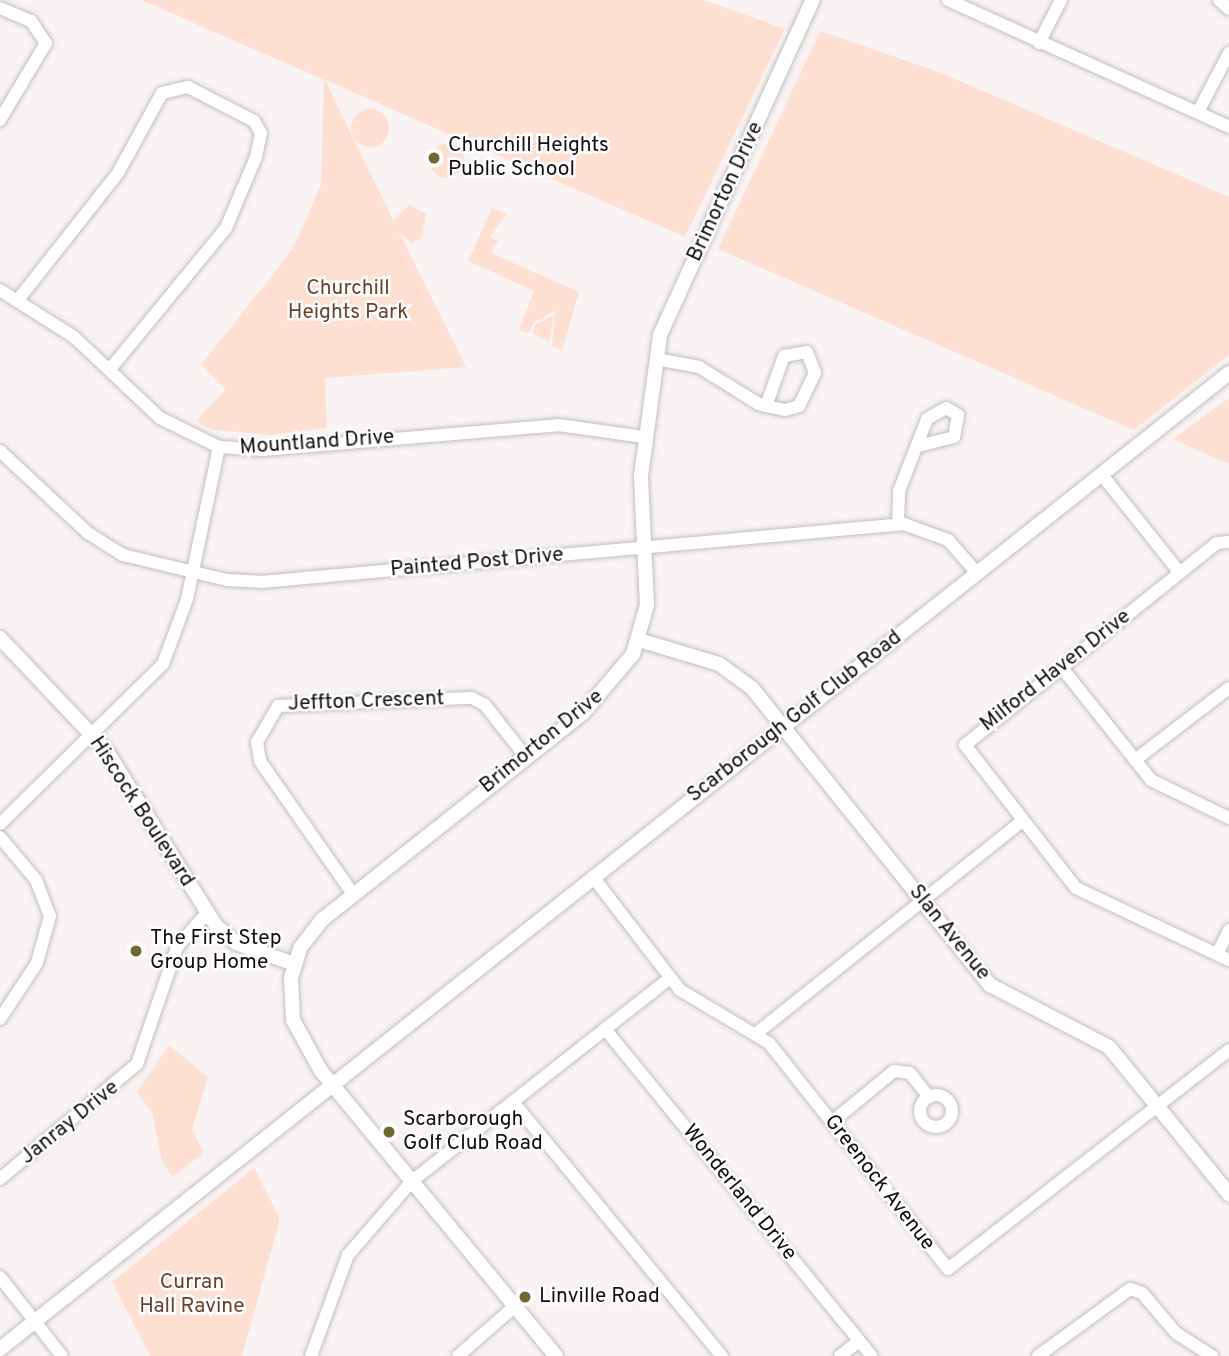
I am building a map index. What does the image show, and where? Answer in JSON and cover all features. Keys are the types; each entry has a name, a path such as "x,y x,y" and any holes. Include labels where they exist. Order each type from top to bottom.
{"street":[{"name":"Brimorton Drive","path":"556,1356 330,1083 293,1020 294,964 310,933 353,894 598,699 639,640 649,582 644,549 644,437 656,359 669,313 813,0"},
{"path":"948,0 1229,127"},
{"path":"1039,43 1060,0"},
{"path":"1219,0 1229,9"},
{"path":"0,8 39,27 46,43 0,120"},
{"path":"1198,112 1229,52"},
{"path":"17,301 118,173 162,93 188,87 254,121 261,132 256,157 226,228 110,369"},
{"name":"Mountland Drive","path":"0,290 110,369 160,418 219,447 263,450 558,425 644,437"},
{"path":"656,359 699,367 766,406 799,406 815,373 807,352 784,356 766,406"},
{"name":"Scarborough Golf Club Road","path":"0,1349 330,1083 1229,373"},
{"path":"898,524 899,491 918,446"},
{"path":"0,824 163,664 177,636 219,447"},
{"name":"Painted Post Drive","path":"0,451 99,540 139,561 191,575 261,582 898,524 948,540 977,573"},
{"path":"1102,475 1181,573"},
{"name":"Milford Haven Drive","path":"1223,956 1076,888 965,745 1217,543 1229,542"},
{"name":"Hiscock Boulevard","path":"0,638 93,735 205,914 236,943 294,964"},
{"name":"Slan Avenue","path":"639,640 738,675 995,990 1109,1047 1160,1105 1229,1194"},
{"path":"1062,668 1135,760 1168,791 1229,818"},
{"path":"1135,760 1229,688"},
{"name":"Jeffton Crescent","path":"353,894 260,761 257,742 278,706 472,698 485,705 525,756"},
{"path":"758,1032 1022,821"},
{"path":"0,837 36,880 50,916 22,993 0,1019"},
{"name":"Greenock Avenue","path":"593,877 670,978 699,1004 758,1032 948,1269 1229,1050"},
{"name":"Janray Drive","path":"0,1179 137,1064 177,947 205,914"},
{"path":"1223,956 1229,930"},
{"path":"311,1356 338,1273 412,1181 670,978"},
{"name":"Wonderland Drive","path":"605,1030 872,1356"},
{"path":"832,1122 894,1071 910,1073 929,1097"},
{"path":"514,1103 722,1356"},
{"path":"0,1277 62,1356"},
{"path":"1038,1356 1130,1289 1142,1293 1176,1333 1212,1356"},
{"path":"458,1356 515,1306"},
{"path":"840,1356 859,1341"}],"green space":[{"name":"Churchill Heights Park","path":"141,0 704,0 785,29 685,237 325,80 393,220 409,205 426,214 422,238 412,243 399,232 466,367 325,378 327,428 269,435 213,430 196,421 226,389 201,365 292,250 321,185 324,80"},
{"path":"820,31 939,72 1229,197 1229,355 1134,430 718,249"},
{"path":"370,109 384,114 389,128 384,142 370,147 356,142 351,128 356,114"},
{"path":"447,144 459,149 464,161 459,173 447,178 435,173 430,161 435,149"},
{"path":"492,208 507,214 490,237 498,241 491,253 579,292 562,351 552,345 555,311 534,322 529,333 519,330 534,291 468,261"},
{"path":"554,315 549,342 532,333 536,324"},
{"path":"1229,398 1229,464 1173,439"},
{"path":"169,1045 208,1077 192,1130 204,1153 172,1177 162,1161 152,1113 137,1092"},
{"name":"Curran Hall Ravine","path":"254,1168 280,1219 242,1356 150,1356 112,1282"}],"place":[{"name":"Churchill Heights Public School","path":"434,158"},
{"name":"The First Step Group Home","path":"136,951"},
{"name":"Scarborough Golf Club Road","path":"389,1132"},
{"name":"Linville Road","path":"525,1297"}]}
